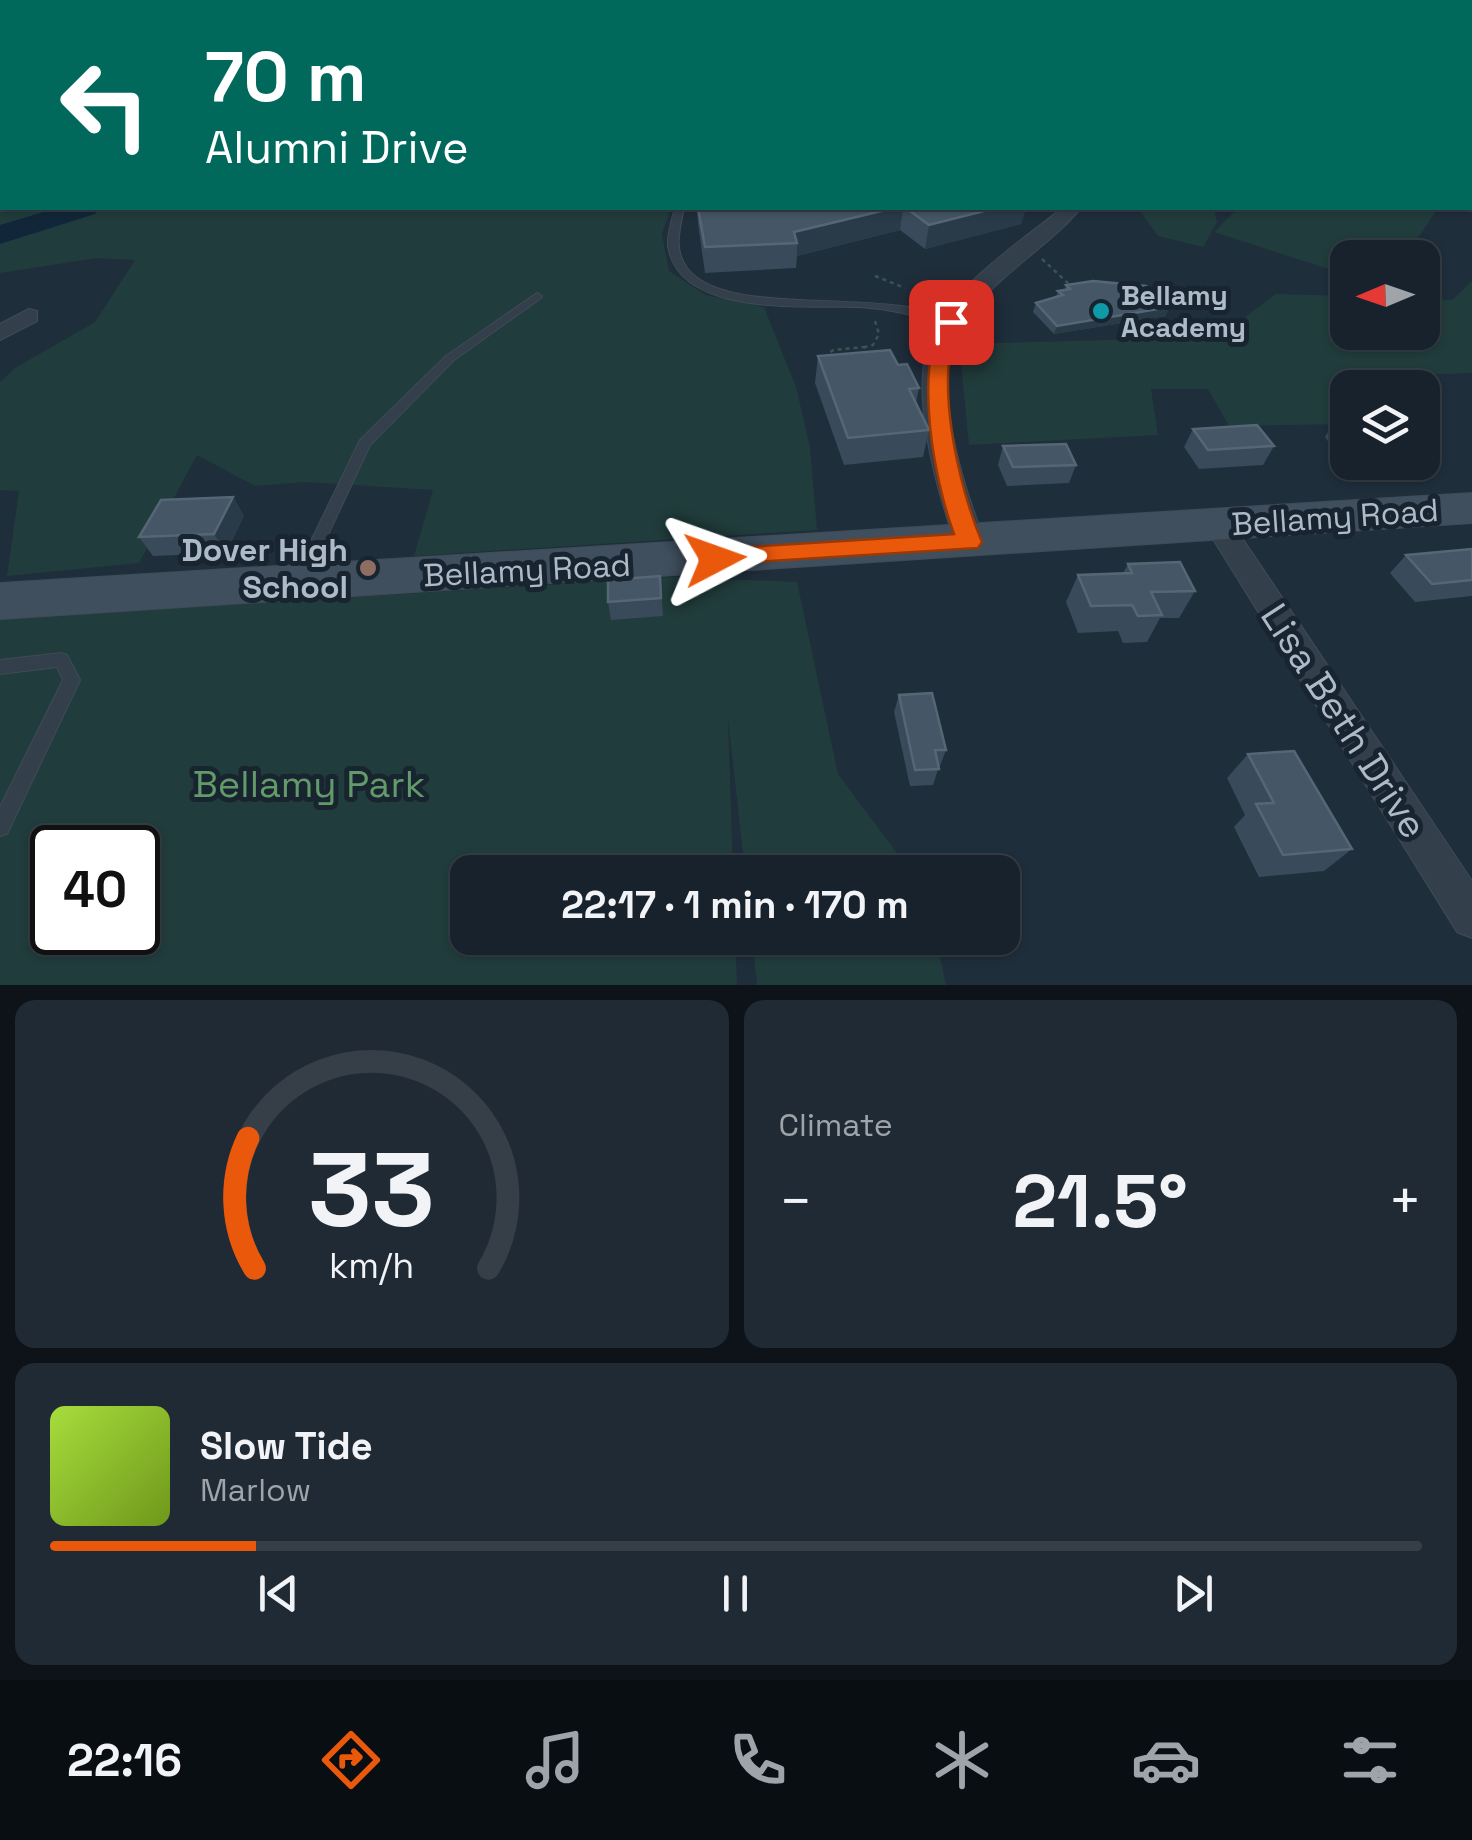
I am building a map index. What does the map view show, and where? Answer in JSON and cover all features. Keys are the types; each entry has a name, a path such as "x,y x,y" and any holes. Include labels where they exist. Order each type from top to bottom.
{"street":[{"path":"970,542 959,516 937,396 940,341 951,322 1064,210"},
{"path":"0,333 29,316"},
{"name":"Bellamy Road","path":"0,601 1472,508"},
{"name":"Lisa Beth Drive","path":"1218,524 1472,917"}],"lane":[{"path":"678,210 670,241 675,262 701,286 775,302 880,306 951,322"},
{"path":"299,583 349,470 366,442 450,358 537,296"},
{"path":"0,667 61,660 72,680 0,827"}],"path":[{"path":"1032,256 1046,262 1077,292"},
{"path":"876,276 905,288"},
{"path":"830,371 824,357 829,351 872,346 879,334 877,321 867,321"},
{"path":"865,347 871,362"}],"green space":[{"path":"0,210 670,210 662,234 669,271 706,295 764,307 796,387 810,447 817,530 414,556 433,490 306,482 255,486 197,455 139,563 7,576 19,491 0,490 0,382 15,368 95,322 135,260 97,258 0,273"},
{"path":"1139,210 1214,210 1217,222 1203,247 1158,236"},
{"path":"1236,210 1437,210 1416,240 1330,240 1330,270 1214,232"},
{"path":"1472,281 1472,373 1330,370 1330,424 1229,426 1208,389 1151,389 1158,435 969,445 959,344 1218,337 1276,294 1330,296 1330,350 1440,350 1440,300 1452,300"},
{"name":"Bellamy Park","path":"721,574 722,579 797,582 838,774 898,855 743,855 728,718 732,855 450,855 450,955 736,955 737,985 0,985 0,619"},
{"path":"754,955 940,955 946,985 757,985"}],"building":[{"path":"698,210 886,210 794,232 797,243 705,247"},
{"path":"909,210 988,210 929,225"},
{"name":"Bellamy Academy","path":"1093,281 1146,286 1170,307 1057,326 1036,303 1063,295 1058,291 1070,289 1066,285"},
{"path":"890,350 898,365 907,364 919,388 909,389 929,430 848,438 818,356"},
{"path":"1257,425 1274,446 1208,450 1193,429"},
{"path":"1066,444 1076,465 1013,467 1003,446"},
{"path":"233,497 214,534 139,537 161,500"},
{"path":"1472,549 1472,580 1432,584 1406,555"},
{"path":"1180,562 1195,591 1151,592 1162,615 1138,616 1132,605 1091,606 1078,575 1132,573 1128,564"},
{"path":"660,576 661,598 608,602 608,580"},
{"path":"932,693 946,750 935,750 939,769 915,770 899,695"},
{"path":"1294,751 1352,849 1283,855 1256,804 1274,803 1248,754"}],"waterway":[{"path":"0,235 79,210"}],"place":[{"name":"Bellamy Academy","path":"1101,311"},
{"name":"Dover High School","path":"368,568"}],"route":[{"path":"715,559 970,542 959,516 937,396 940,341 951,322"}]}
